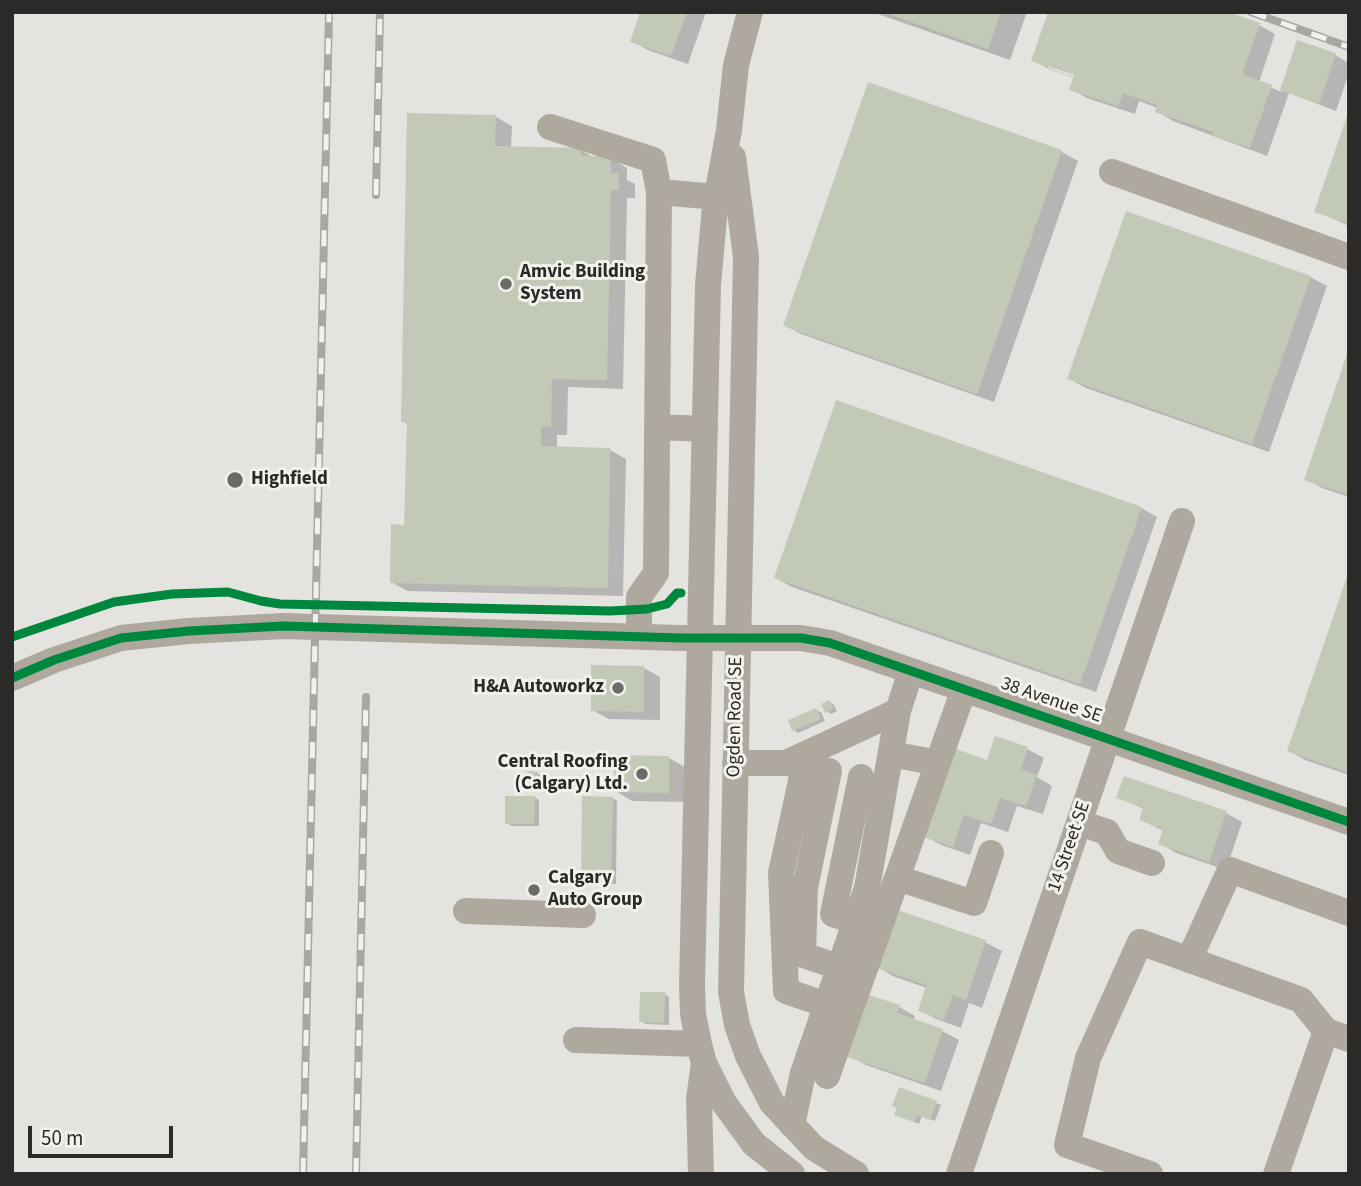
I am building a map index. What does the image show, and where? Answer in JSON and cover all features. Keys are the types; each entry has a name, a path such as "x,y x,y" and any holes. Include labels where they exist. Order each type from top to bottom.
{"street":[{"name":"Ogden Road SE","path":"750,12 736,65 729,130 717,197 708,285 693,1014 702,1054 724,1103 754,1144 793,1174"},
{"path":"550,127 653,160 659,192 656,573 639,597 639,636"},
{"name":"Ogden Road SE","path":"729,130 746,257 731,992 737,1024 748,1056 772,1102 814,1148 856,1174"},
{"path":"1112,172 1349,257"},
{"path":"659,192 717,197"},
{"path":"657,427 705,429"},
{"name":"14 Street SE","path":"959,1174 1182,521"},
{"name":"38 Avenue SE","path":"12,678 54,660 121,639 189,631 283,626 700,638 801,638 830,643 1349,822"},
{"path":"855,921 833,914 886,789 896,755 897,719 911,671"},
{"path":"792,1125 803,1073 837,1009 938,763 964,689"},
{"path":"837,1009 786,991 781,873 807,767 897,719"},
{"path":"896,755 938,763"},
{"path":"735,763 807,767 886,789"},
{"path":"807,767 803,954 839,967"},
{"path":"827,1076 837,1009 839,967 855,921 885,887 886,789"},
{"path":"1079,823 1107,832 1118,852 1152,863"},
{"path":"885,887 974,903 991,853"},
{"path":"1189,960 1230,870 1349,913"},
{"path":"466,911 583,915"},
{"path":"1150,1174 1067,1145 1088,1058 1140,942 1301,1000 1338,1035 1276,1174"},
{"path":"576,1040 702,1054 699,1099 701,1174"}],"building":[{"path":"640,12 687,12 671,56 630,42"},
{"path":"883,12 1001,12 988,49"},
{"path":"1048,12 1228,12 1260,23 1242,74 1272,85 1250,148 1212,135 1214,132 1155,112 1157,105 1123,93 1118,106 1069,90 1074,75 1031,61"},
{"path":"1297,40 1336,53 1319,104 1280,90"},
{"path":"868,82 1062,150 977,394 783,326"},
{"name":"Amvic Building System","path":"407,113 496,115 495,146 581,148 581,156 611,156 611,173 619,173 619,190 611,190 607,380 552,379 551,427 541,427 541,446 610,448 608,588 390,583 391,524 404,525 407,422 401,422"},
{"path":"1349,113 1349,224 1314,212"},
{"path":"1126,211 1311,276 1252,444 1067,379"},
{"path":"1349,351 1349,495 1304,480"},
{"path":"836,400 1142,507 1080,684 774,578"},
{"path":"1349,571 1349,773 1287,751"},
{"name":"H&A Autoworkz","path":"591,665 644,666 644,712 591,711"},
{"path":"830,700 833,709 825,713 821,704"},
{"path":"816,708 821,719 792,731 788,720"},
{"path":"995,736 1028,747 1021,769 1037,775 1026,806 1000,798 991,824 964,815 953,847 923,837 953,748 987,760"},
{"name":"Central Roofing (Calgary) Ltd.","path":"614,755 669,756 669,793 614,792"},
{"path":"527,771 538,772 538,790 526,789"},
{"path":"1124,776 1227,811 1209,862 1158,844 1163,829 1139,820 1143,807 1116,798"},
{"path":"505,796 535,796 534,824 505,824"},
{"path":"582,796 613,797 611,882 581,882"},
{"path":"897,910 986,940 966,1000 953,995 944,1020 918,1011 926,985 877,968"},
{"path":"640,992 665,992 664,1023 639,1022"},
{"path":"869,995 900,1005 897,1013 943,1029 925,1083 847,1057"},
{"path":"899,1087 937,1101 930,1120 917,1115 914,1122 894,1115 897,1108 892,1106"}],"railway":[{"path":"303,1174 329,12"},
{"path":"376,195 380,12"},
{"path":"1251,12 1349,47"},
{"path":"356,1174 366,697"}],"cycle path":[{"path":"12,637 114,602 172,594 228,592 280,604 610,611 647,609 667,604 677,593 681,593"},
{"path":"12,678 54,660 121,638 283,626 680,638 801,638 830,643 1349,822"}],"place":[{"name":"Amvic Building System","path":"506,284"},
{"name":"Highfield","path":"235,480"},
{"name":"H&A Autoworkz","path":"618,688"},
{"name":"Central Roofing (Calgary) Ltd.","path":"642,774"},
{"name":"Calgary Auto Group","path":"534,890"}]}
